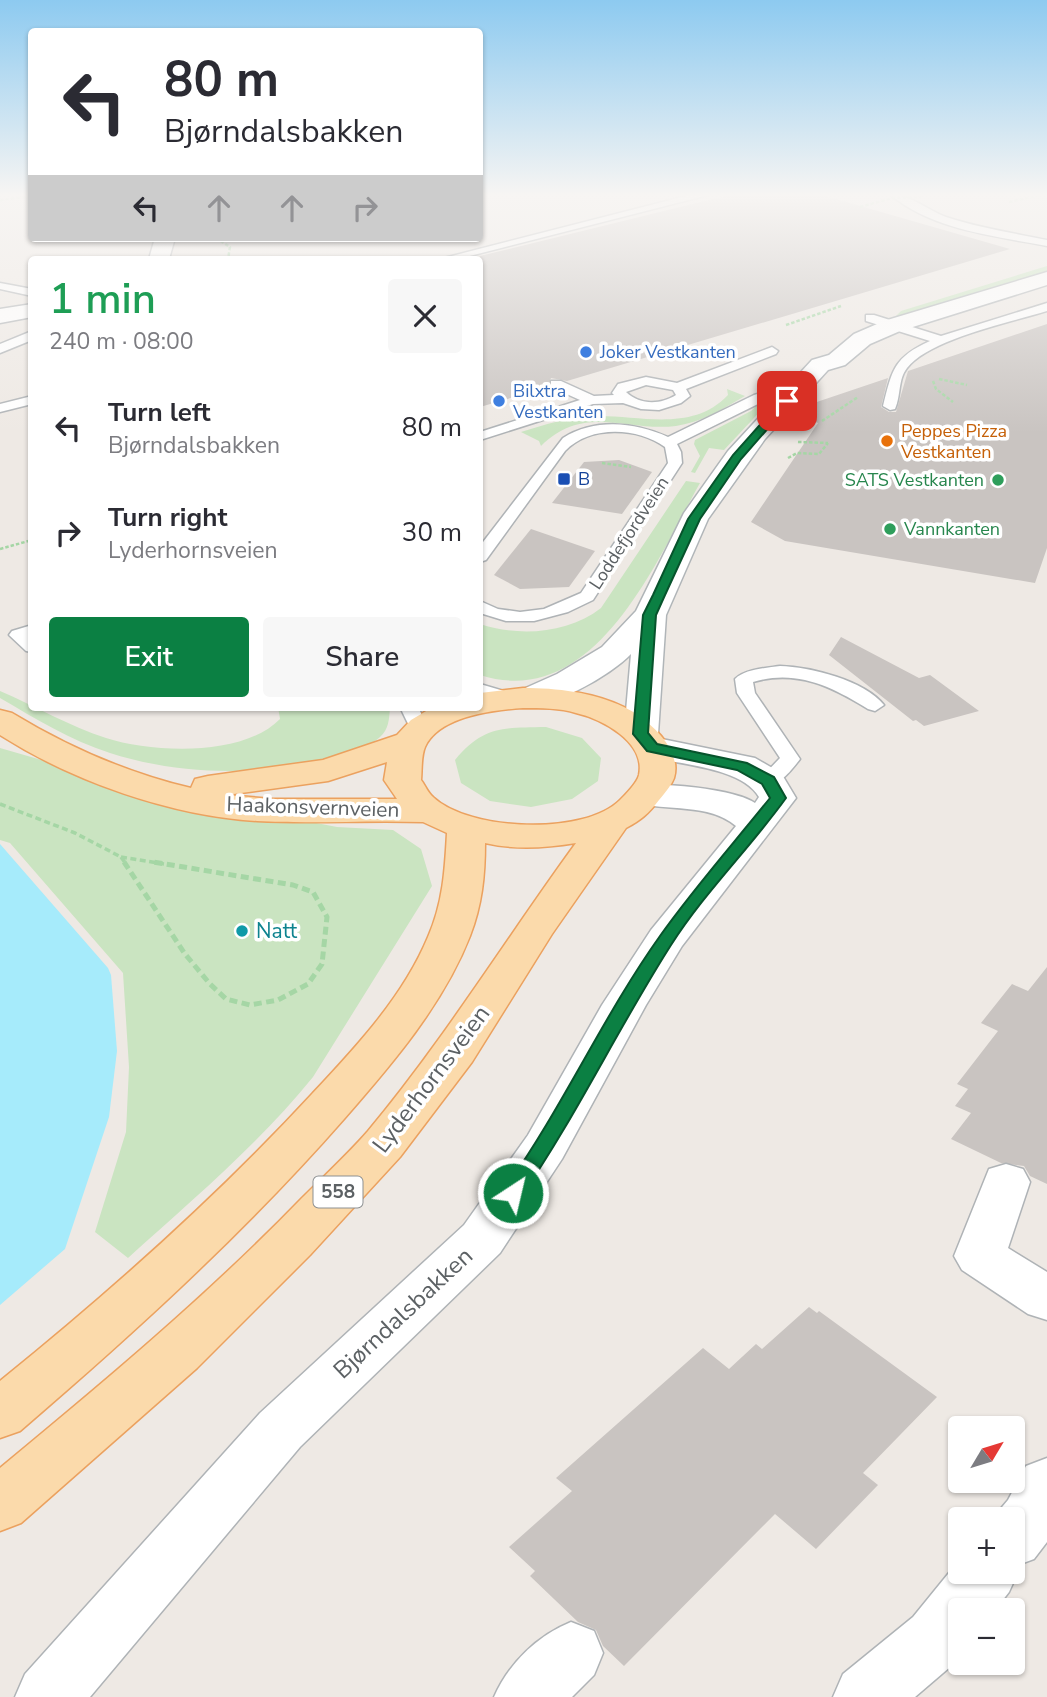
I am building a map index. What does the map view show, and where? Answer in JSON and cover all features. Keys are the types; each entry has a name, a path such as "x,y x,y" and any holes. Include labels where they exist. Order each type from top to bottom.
{"main road":[{"path":"811,375 818,357 828,344 851,327 870,318 1008,274"},
{"path":"500,697 569,681 613,654 650,615 694,519 737,457 811,375 837,360 862,340 892,326 1047,278"},
{"path":"0,316 28,309"},
{"path":"646,741 650,615"},
{"path":"500,697 565,700 621,719 646,741 657,763 656,779 647,795 703,800 738,808 763,803 742,766 646,741"},
{"name":"558","path":"413,727 455,711"},
{"path":"0,1414 112,1321 229,1211 314,1123 384,1042 431,972 458,913 464,877 447,820 410,794 401,775 402,756 413,727"},
{"name":"Haakonsvernveien","path":"157,789 222,787 328,770 413,727"},
{"name":"Haakonsvernveien","path":"8,730 70,759 157,789 223,806 447,820"},
{"name":"558","path":"447,820 505,836 545,837 584,832 610,823 632,810 647,795"},
{"name":"Bjørndalsbakken","path":"48,1697 280,1430 482,1239 545,1147 618,1016 666,939 763,803"},
{"name":"Lyderhornsveien","path":"0,1504 177,1352 292,1241 383,1145 456,1051 534,930 610,823"},
{"path":"1006,1182 980,1256 1047,1299"},
{"path":"1025,1524 1047,1485"},
{"path":"866,1697 934,1639 978,1584"},
{"path":"527,1697 571,1653"}],"lane":[{"path":"0,286 20,288 28,305"},
{"path":"890,406 899,369 915,351 939,340 1047,307"},
{"path":"870,318 939,340"},
{"path":"0,349 28,337"},
{"path":"623,399 619,393 622,387 634,383 658,382 678,387 772,351"},
{"path":"483,552 568,441 597,429 635,431 670,442 811,375"},
{"path":"556,384 592,400"},
{"path":"483,435 592,400 623,399 644,405 669,404 683,396 678,387"},
{"path":"0,402 28,398"},
{"path":"0,408 28,398"},
{"name":"Loddefjordveien","path":"483,607 505,614 533,617 566,608 587,596 675,463 676,453 670,442"},
{"path":"0,632 27,637"},
{"path":"763,803 790,759 746,693 744,678 779,669 805,672 842,684 875,705"}],"path":[{"path":"813,427 899,369"},
{"path":"931,377 936,389 953,402"},
{"path":"781,462 797,453 818,454 828,443 791,442 802,435"},
{"path":"555,457 669,472"},
{"path":"0,549 28,541"},
{"path":"0,804 75,833 121,857 293,885 313,892 327,917 327,939 322,964 308,984 278,1000 250,1005 226,999 185,954 121,857"}],"green space":[{"path":"1020,274 1046,274 903,318 896,316 901,311"},
{"path":"727,389 745,396 712,414 686,424 658,427 590,422 557,433 541,446 539,441 521,432 586,416 682,418 714,407 728,395"},
{"path":"758,404 766,405 724,450 709,448 695,473 691,472 700,456 694,444 695,440 751,411"},
{"path":"686,481 700,483 641,588 617,622 589,651 557,672 521,681 483,675 483,625 510,631 542,631 574,623 601,608"},
{"path":"0,691 28,704 28,711 42,711 106,738 172,749 221,746 244,740 264,731 280,719 279,711 390,711 387,727 377,740 346,753 289,767 197,770 137,761 95,748 0,698"},
{"path":"546,727 582,738 601,758 598,781 572,799 531,807 490,801 461,783 455,760 485,734 506,729"},
{"path":"0,748 149,791 337,827 393,830 421,849 432,886 313,1077 247,1149 128,1258 95,1232 126,1132 129,1067 123,973 10,843 0,840"}],"water":[{"path":"0,844 108,968 111,975 117,1051 109,1117 65,1249 0,1305"}],"building":[{"path":"483,274 925,274 567,381 551,378 548,387 483,406"},
{"path":"1047,324 1047,548 1035,583 785,541 751,522 818,423 792,413 796,409 888,378 881,407 889,412 896,412 908,371"},
{"path":"619,460 652,472 622,514 552,503 584,462"},
{"path":"531,529 595,551 569,587 520,589 494,575"},
{"path":"841,637 919,678 930,675 979,711 924,726 916,720 913,721 829,655"},
{"path":"1047,967 1047,1184 1030,1176 1024,1166 1001,1163 951,1139 971,1113 955,1106 968,1089 957,1084 998,1031 981,1023 1012,984 1028,991"},
{"path":"809,1307 817,1313 819,1311 937,1397 863,1473 878,1485 816,1549 775,1514 624,1666 603,1646 596,1630 578,1622 530,1576 535,1571 509,1547 572,1491 556,1478 703,1348 729,1369 756,1344 762,1349"}],"place":[{"name":"Joker Vestkanten","path":"586,352"},
{"name":"Bilxtra Vestkanten","path":"499,401"},
{"name":"Peppes Pizza Vestkanten","path":"887,441"},
{"name":"B","path":"564,479"},
{"name":"SATS Vestkanten","path":"998,480"},
{"name":"Vannkanten","path":"890,529"},
{"name":"Natt","path":"242,931"}],"route":[{"path":"513,1193 545,1147 624,1005 666,939 778,798 768,781 742,766 652,748 641,734 650,615 694,519 737,457 787,401"}]}
